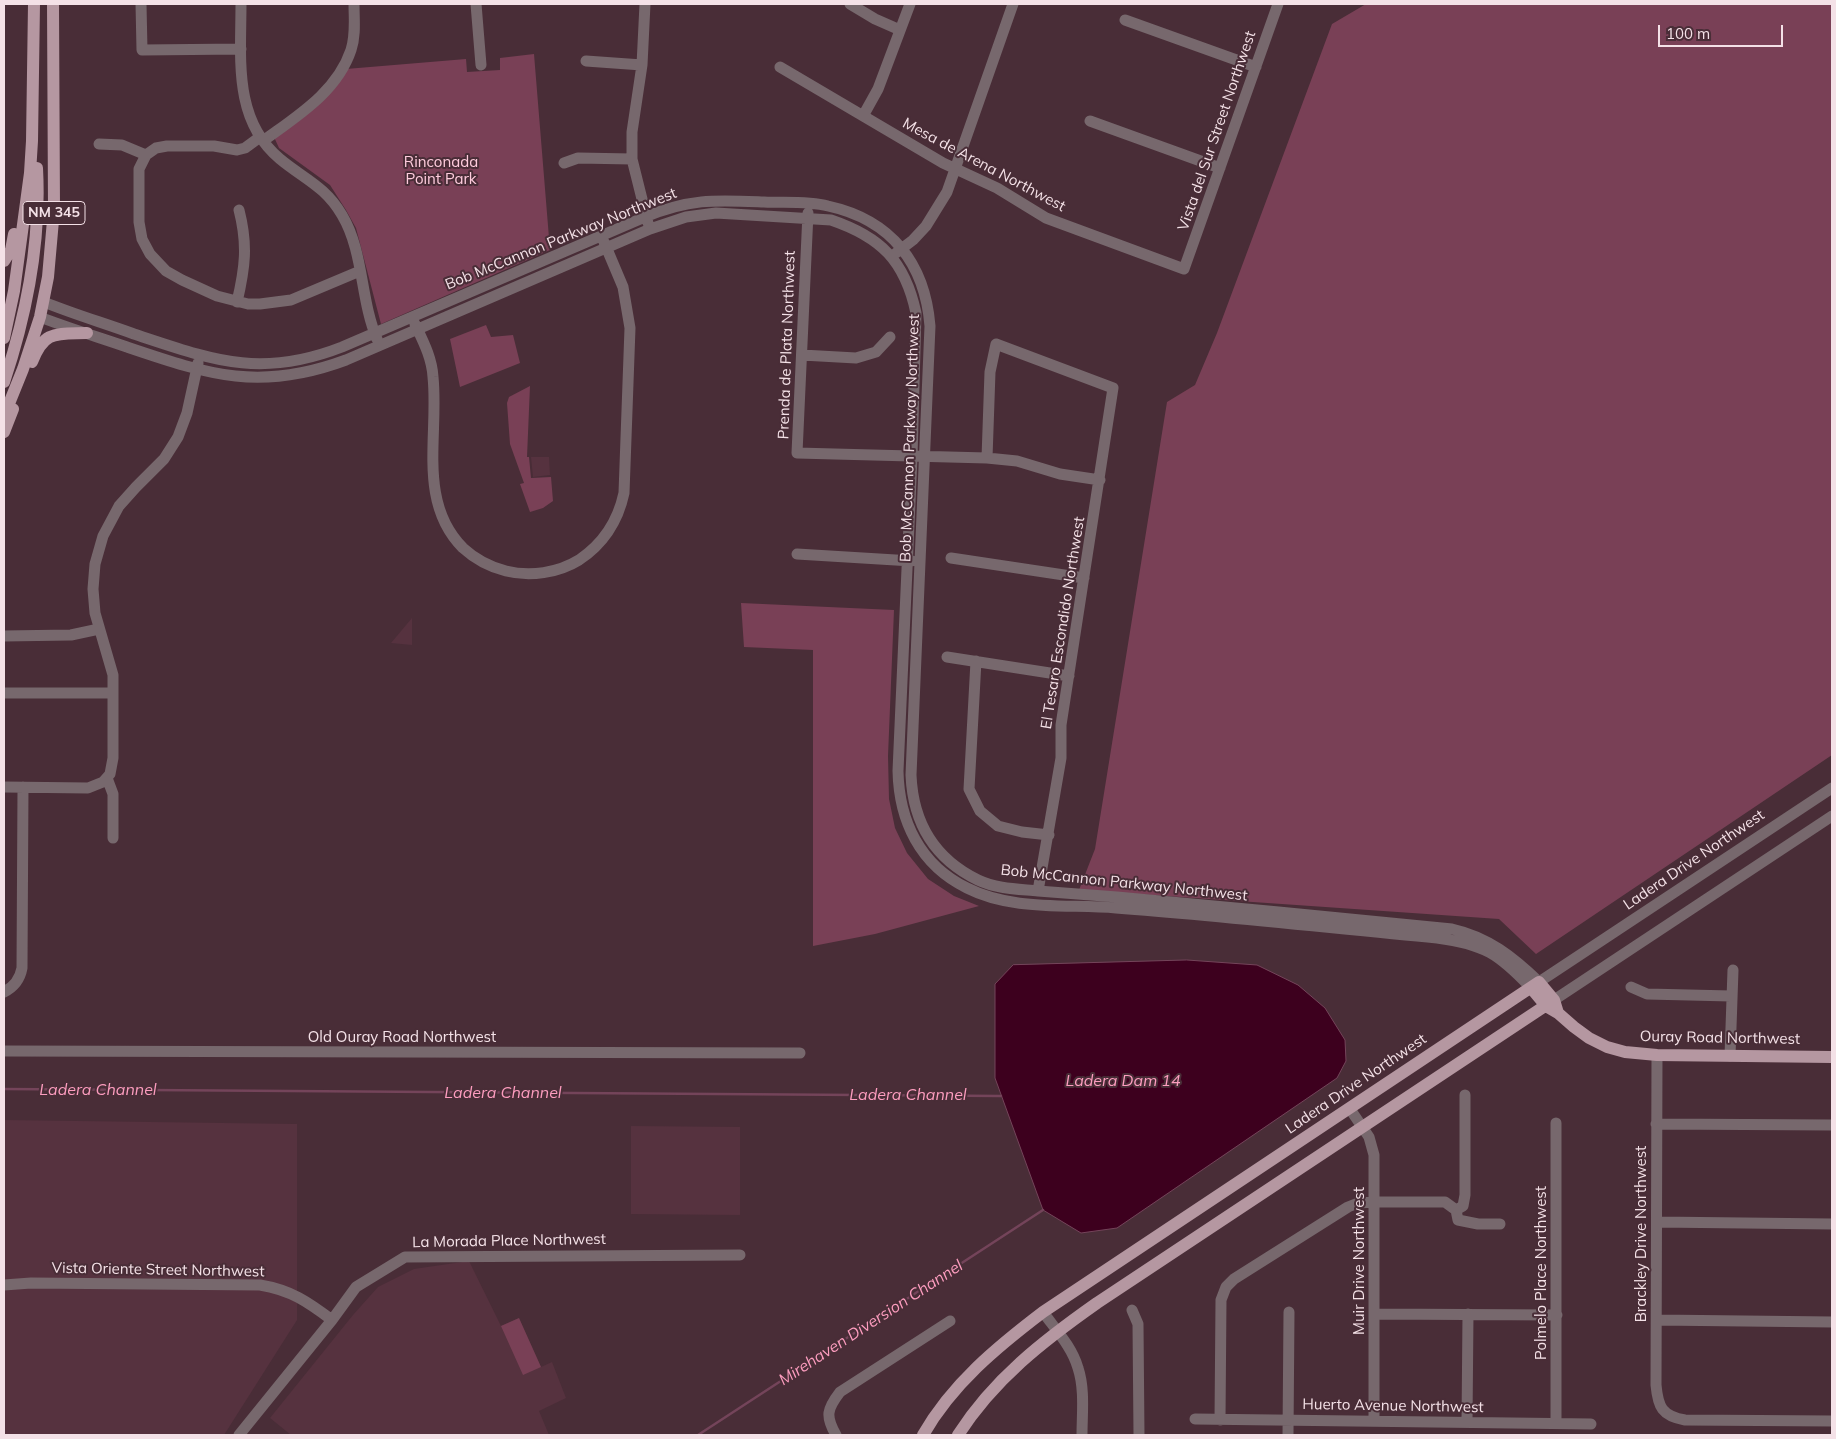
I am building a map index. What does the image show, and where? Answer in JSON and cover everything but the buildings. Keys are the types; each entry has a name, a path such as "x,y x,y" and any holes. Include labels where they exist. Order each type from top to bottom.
{"main road":[{"name":"NM 345","path":"4,338 9,289 27,205 32,141 34,4"},
{"name":"NM 345","path":"4,416 23,369 40,317 52,245 54,209 53,4"},
{"path":"4,261 13,245 24,144 33,108"},
{"path":"4,382 28,296 36,241 38,202 37,161 32,141"},
{"path":"9,289 44,302"},
{"path":"7,305 40,317"},
{"path":"4,432 37,350 44,340 53,335 87,333"},
{"name":"Ouray Road Northwest","path":"1535,985 1558,1013 1574,1027 1589,1038 1607,1047 1625,1052 1832,1057"},
{"name":"Ladera Drive Northwest","path":"923,1435 939,1410 969,1374 1009,1338 1043,1312 1535,985"},
{"path":"958,1435 998,1384 1038,1346 1057,1331 1550,1003"}],"street":[{"path":"142,4 142,50 241,49"},
{"path":"241,4 242,94 248,114 262,139 279,159 322,189 335,204 350,232 374,333 380,346"},
{"path":"354,4 354,32 351,51 333,84 320,98 262,139 237,150 214,146 168,146 156,148 146,155 139,169 138,214 140,231 148,251 166,271 198,288 237,302 260,304 291,300 360,270"},
{"path":"476,4 482,65"},
{"path":"645,4 642,65 632,132 632,159 645,217 650,229"},
{"path":"850,4 875,20 900,30"},
{"path":"863,116 878,89 910,4"},
{"path":"891,257 920,234 947,192 1014,4"},
{"name":"Vista del Sur Street Northwest","path":"1184,269 1278,4"},
{"path":"1125,20 1256,67"},
{"path":"586,61 642,65"},
{"name":"Mesa de Arena Northwest","path":"780,67 956,170 997,188 1046,218 1184,269"},
{"path":"1090,121 1220,168"},
{"path":"99,144 122,145 146,155"},
{"path":"564,162 578,158 632,159"},
{"name":"Bob McCannon Parkway Northwest","path":"44,302 200,356 242,364 286,362 328,352 645,217 680,204 713,200 808,204 828,206 860,217 885,232 909,256 920,277 929,308 926,457 911,775 912,793 917,812 934,845 945,858 960,870 980,881 1002,888 1452,929 1478,937 1512,956 1535,985"},
{"name":"Prenda de Plata Northwest","path":"808,204 798,453 987,458 1018,461 1060,474 1100,480"},
{"path":"237,302 245,256 245,235 240,210"},
{"name":"Bob McCannon Parkway Northwest","path":"40,317 196,370 238,377 284,376 331,365 380,346 650,229 686,217 716,213 832,220 863,232 899,266 912,296 916,313 912,457 898,771 900,802 913,838 936,866 950,879 975,892 1002,900 1116,908 1453,940 1479,947 1494,954 1535,985"},
{"path":"412,317 430,359 434,379 434,483 441,515 458,542 474,557 483,562 504,570 525,574 557,570 586,555 594,549 608,532 622,503 625,482 630,328 623,287 601,236"},
{"path":"802,355 856,358 876,352 890,337"},
{"name":"El Tesaro Escondido Northwest","path":"987,458 990,372 996,344 1113,388 1061,725 1061,758 1038,891"},
{"path":"4,787 88,788 106,778 113,764 112,669 95,613 93,589 95,564 102,540 119,506 164,459 178,438 187,413 200,356"},
{"path":"797,554 921,561"},
{"path":"951,558 1084,578"},
{"path":"4,636 71,635 99,629"},
{"path":"947,657 1069,676"},
{"path":"976,662 969,789 980,812 998,826 1022,832 1048,835"},
{"path":"4,692 113,693"},
{"path":"106,778 113,794 114,838"},
{"path":"4,992 15,984 22,968 23,787"},
{"name":"Ladera Drive Northwest","path":"1535,985 1832,788"},
{"path":"1550,1003 1832,816"},
{"path":"1730,1056 1732,970"},
{"path":"1631,987 1647,994 1731,996"},
{"name":"Old Ouray Road Northwest","path":"4,1051 800,1053"},
{"name":"Brackley Drive Northwest","path":"1657,1054 1656,1385 1659,1403 1663,1411 1671,1417 1685,1420 1832,1421"},
{"path":"1456,1210 1463,1206 1465,1195 1465,1095"},
{"name":"Muir Drive Northwest","path":"1350,1109 1369,1137 1374,1156 1374,1421"},
{"name":"Polmelo Place Northwest","path":"1556,1123 1556,1423"},
{"path":"1656,1124 1832,1125"},
{"path":"1220,1420 1220,1309 1226,1287 1234,1279 1338,1212 1358,1203 1445,1202 1456,1210 1458,1220 1478,1224 1500,1224"},
{"path":"1657,1222 1832,1224"},
{"name":"La Morada Place Northwest","path":"239,1435 332,1320 356,1287 405,1257 740,1255"},
{"name":"Vista Oriente Street Northwest","path":"4,1285 41,1283 260,1286 287,1291 311,1304 332,1320"},
{"path":"1132,1310 1138,1324 1139,1435"},
{"path":"1043,1312 1070,1349 1079,1369 1082,1388 1082,1435"},
{"path":"1288,1435 1289,1312"},
{"path":"1374,1314 1556,1315"},
{"path":"1466,1422 1468,1314"},
{"path":"1657,1320 1832,1322"},
{"path":"836,1435 828,1415 831,1405 840,1392 950,1321"},
{"name":"Huerto Avenue Northwest","path":"1195,1420 1591,1424"}],"shaded area":[{"path":"531,457 549,457 550,475 533,477"},
{"path":"412,618 412,645 391,643"},
{"path":"4,1120 297,1124 297,1320 224,1435 4,1435"},
{"path":"631,1126 740,1127 740,1215 631,1214"},
{"path":"469,1261 501,1326 519,1318 541,1367 552,1362 566,1398 539,1411 549,1435 291,1435 270,1418 378,1287 414,1269"}],"green space":[{"path":"1366,4 1832,4 1832,755 1536,954 1499,919 1079,890 1095,849 1167,402 1195,385 1217,333 1332,24"},
{"name":"Rinconada Point Park","path":"534,54 550,250 381,324 356,228 346,210 330,185 279,148 274,137 346,69 466,59 467,72 500,70 500,58"},
{"path":"486,325 491,337 513,335 520,363 460,387 450,339"},
{"path":"530,386 527,457 529,457 531,478 551,477 553,501 543,508 530,512 520,484 524,483 510,444 507,403 509,397"},
{"path":"741,603 894,610 888,756 889,799 895,828 907,853 928,879 954,896 979,906 875,934 813,946 813,650 744,647"},
{"path":"519,1318 541,1367 523,1375 501,1326"}],"water":[{"name":"Ladera Dam 14","path":"1187,960 1257,965 1298,985 1325,1008 1345,1040 1346,1061 1337,1078 1117,1228 1081,1233 1043,1210 995,1078 995,984 1013,965"}],"waterway":[{"name":"Ladera Channel","path":"4,1089 1001,1096"},
{"name":"Mirehaven Diversion Channel","path":"698,1435 1043,1210"}]}
